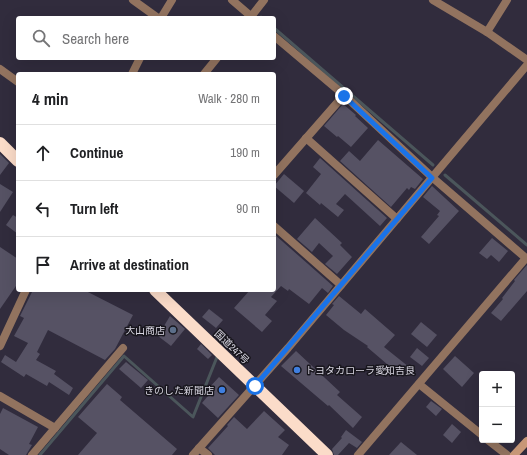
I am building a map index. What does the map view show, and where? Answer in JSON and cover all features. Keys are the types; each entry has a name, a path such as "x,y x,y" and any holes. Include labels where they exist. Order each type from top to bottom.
{"highway":[{"path":"0,143 16,158"},
{"name":"国道247号","path":"157,292 327,455"}],"street":[{"path":"133,0 156,16"},
{"path":"160,16 172,0"},
{"path":"232,0 250,16"},
{"path":"252,16 264,0"},
{"path":"433,0 487,32 527,60"},
{"path":"487,32 507,0"},
{"path":"276,38 344,96 432,178 527,259 358,455"},
{"path":"133,72 139,60"},
{"path":"206,72 215,60"},
{"path":"192,455 255,386 527,65"},
{"path":"0,69 16,81"},
{"path":"276,173 344,96"},
{"path":"306,138 397,219"},
{"path":"276,228 342,284"},
{"path":"0,346 25,292"},
{"path":"32,455 123,348"},
{"path":"419,384 479,433"},
{"path":"0,396 55,428"},
{"path":"514,455 527,441"},
{"path":"492,443 507,455"},
{"path":"199,448 208,455"}],"building":[{"path":"343,104 368,128 351,147 324,126"},
{"path":"378,140 423,179 415,189 411,187 409,190 407,188 391,207 340,161 349,151 360,161"},
{"path":"0,154 9,163 0,175"},
{"path":"320,158 387,218 380,226 345,194 336,204 344,210 338,217 306,193 321,174 313,167"},
{"path":"284,174 304,191 294,203 276,188 276,184"},
{"path":"0,184 13,192 0,212"},
{"path":"432,186 459,211 429,244 421,237 439,216 437,215 440,211 423,197"},
{"path":"13,215 16,217 16,232 6,225"},
{"path":"315,218 342,243 340,245 352,257 337,274 325,264 333,256 319,243 312,252 297,239"},
{"path":"276,236 333,286 328,293 322,288 309,304 289,289 288,291 281,286 276,292"},
{"path":"492,238 508,251 499,262 491,255 487,259 479,253"},
{"path":"0,247 16,258 16,286 0,309"},
{"path":"527,265 527,291 501,321 491,313 503,299 502,298 515,281 514,280"},
{"path":"32,292 88,292 133,315 115,349 105,360 48,330 37,352 40,354 36,360 56,371 54,374 73,388 69,395 49,382 47,386 26,374 24,377 1,362 5,355 16,362 28,343 14,336 24,318 20,316"},
{"path":"248,292 276,292 271,297 277,301 265,315 272,321 262,332 234,308"},
{"path":"339,296 361,314 365,309 395,335 384,347 409,367 401,376 367,347 368,346 344,330 326,315 334,305 332,304"},
{"path":"209,309 223,320 216,328 202,317"},
{"path":"170,316 185,329 171,346 158,336"},
{"path":"421,322 437,335 427,347 411,334"},
{"path":"201,344 212,355 208,359 197,349"},
{"path":"417,348 429,358 422,366 410,357"},
{"path":"296,351 340,392 337,395 362,417 353,428 329,405 328,406 281,366"},
{"path":"455,356 474,373 462,387 443,369"},
{"path":"126,362 148,380 141,388 119,369"},
{"path":"219,377 239,395 218,418 202,403 212,391 209,388"},
{"path":"107,384 122,397 120,400 177,449 172,455 78,455 97,433 78,417"},
{"path":"431,401 442,409 436,416 426,407"},
{"path":"3,408 38,427 29,444 32,445 26,455 9,455 0,449 0,414"},
{"path":"264,411 285,430 278,437 289,445 282,455 215,455 208,448 234,417 247,429"},
{"path":"452,424 461,432 452,443 443,435"},
{"path":"346,430 362,442 357,448 349,443 338,455 334,455 332,449 342,438 341,437"},
{"path":"401,442 417,455 389,455"}],"waterway":[{"path":"276,30 433,165"},
{"path":"445,175 527,245"},
{"path":"40,455 124,356 193,417 217,357"}],"place":[{"name":"大山商店","path":"173,330"},
{"name":"トヨタカローラ愛知吉良","path":"297,370"},
{"name":"きのした新聞店","path":"222,390"}],"route":[{"path":"255,386 432,178 344,96"}]}
